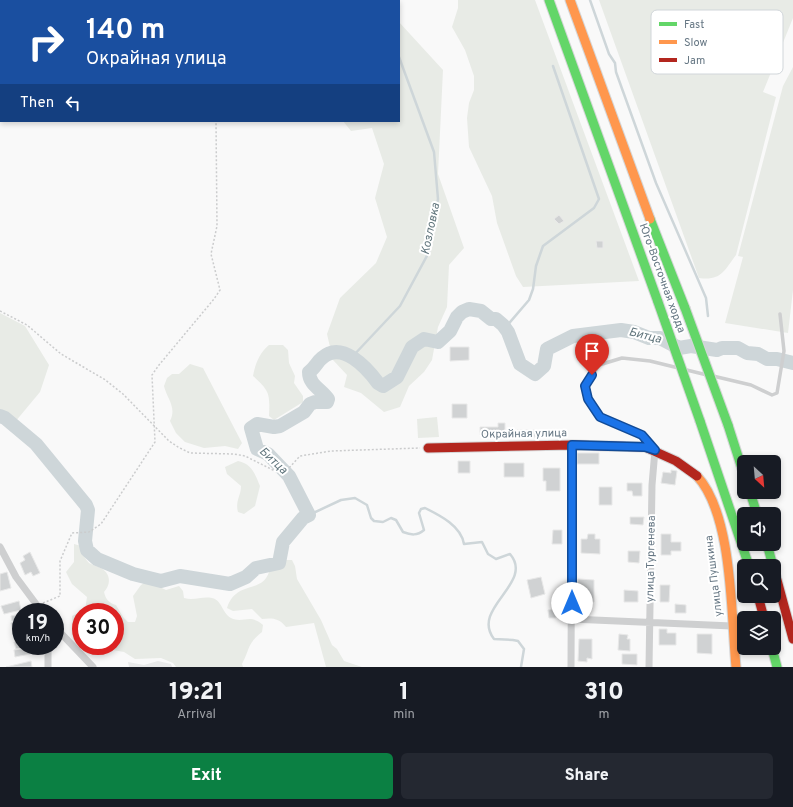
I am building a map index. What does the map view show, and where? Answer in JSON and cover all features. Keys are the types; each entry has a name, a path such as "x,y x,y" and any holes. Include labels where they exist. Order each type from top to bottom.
{"main road":[{"name":"Юго-Восточная хорда","path":"549,0 658,302 747,559"},
{"name":"Юго-Восточная хорда","path":"570,0 648,215 685,308 738,455"},
{"name":"Окрайная улица","path":"428,448 572,445 645,447 655,450 688,468"},
{"name":"улица Пушкина","path":"688,468 702,483 709,494 720,525 725,550 736,667"},
{"path":"781,594 793,638"},
{"path":"774,655 777,667"}],"street":[{"path":"571,667 572,445"},
{"name":"улица Тургенева","path":"649,667 652,485 655,450"},
{"path":"0,548 16,577 36,603"},
{"path":"572,619 732,626"},
{"path":"64,636 93,667"},
{"path":"48,655 48,667"}],"lane":[{"path":"655,450 642,435 600,417 588,399 585,386 599,365 622,358 650,361 751,386 772,395 777,393 784,351 780,314"}],"path":[{"path":"49,603 60,596 60,561 72,532 89,532 101,524 155,442 152,375 220,290 211,254 217,226 216,122"},
{"path":"0,311 27,325 61,354 104,379 124,394 168,441 190,453 234,454 245,456 279,473 288,469 300,456 338,451 392,447 428,448"}],"shaded area":[{"path":"458,0 535,0 639,281 523,287 516,276 497,223 492,196 469,147 467,118 469,103 474,90 474,76 465,50 452,27 458,8"},
{"path":"599,0 793,0 793,18 783,43 783,10 651,10 651,74 770,74 763,92 776,97 736,255 721,274 712,278 699,278"},
{"path":"400,23 443,70 438,174 464,248 449,265 447,307 438,327 432,360 424,372 409,386 400,407 384,412 361,393 344,387 347,375 333,360 327,334 340,298 376,263 387,237 375,198 384,164 372,128 351,131 344,122 400,122"},
{"path":"793,67 793,290 788,333 725,323 743,257 738,256 783,86"},
{"path":"0,313 25,326 49,365 40,392 15,422 0,415"},
{"path":"269,345 283,345 288,350 289,363 295,376 294,383 303,396 303,402 274,420 269,416 268,393 263,385 253,376 258,359"},
{"path":"190,364 203,368 242,443 238,449 225,446 204,448 185,442 176,433 170,421 172,416 172,407 164,386 167,378 172,374 179,374"},
{"path":"437,417 439,437 418,438 417,419"},
{"path":"238,461 247,464 250,467 260,486 255,506 244,514 238,512 237,508 241,486 227,474 225,467"},
{"path":"74,544 81,546 89,563 101,568 107,573 109,582 104,592 107,599 112,603 86,603 87,597 72,584 66,572 74,562"},
{"path":"285,560 292,560 295,566 297,579 321,620 332,645 337,649 344,661 362,667 326,667 314,623 286,627 275,619 262,619 252,609 233,611 227,608 231,599 236,594 242,590 261,583 266,579 269,572 281,566"},
{"path":"147,581 166,590 179,586 183,591 184,598 215,599 231,618 235,620 250,619 263,625 262,632 251,643 242,664 243,667 176,667 173,663 161,658 135,659 124,652 124,618 128,622 135,622 137,616 133,596 141,585"},
{"path":"158,661 171,664 172,667 129,667 128,662 144,665"}],"building":[{"path":"559,215 564,221 559,224 554,219"},
{"path":"596,241 603,241 603,248 597,248"},
{"path":"450,347 469,347 469,360 450,361"},
{"path":"452,404 467,404 467,418 452,418"},
{"path":"498,423 505,423 505,435 480,435 480,427 498,427"},
{"path":"517,430 535,430 535,437 517,437"},
{"path":"577,453 599,453 599,464 577,464"},
{"path":"458,461 470,461 470,473 458,473"},
{"path":"504,463 524,463 524,477 504,477"},
{"path":"543,468 560,468 560,491 546,491 546,481 543,481"},
{"path":"671,470 677,471 675,485 661,483 663,472 671,473"},
{"path":"627,483 642,483 642,496 633,496 632,491 627,491"},
{"path":"599,487 612,487 612,505 599,505"},
{"path":"630,517 644,517 643,525 630,524"},
{"path":"553,530 562,530 562,544 552,544"},
{"path":"588,534 595,534 595,539 600,539 600,554 581,553 581,539 587,539"},
{"path":"661,534 671,534 671,542 681,542 681,551 671,551 671,555 661,555"},
{"path":"628,551 640,551 639,563 628,562"},
{"path":"30,552 40,573 33,576 31,572 25,575 20,563 25,560 23,556"},
{"path":"7,572 11,588 0,591 0,574"},
{"path":"541,577 545,594 531,598 527,580"},
{"path":"578,579 594,580 594,602 577,602"},
{"path":"660,585 670,585 669,602 660,602"},
{"path":"624,590 638,591 638,602 624,602"},
{"path":"19,601 19,603 12,603 12,612 4,614 1,606"},
{"path":"675,604 686,605 686,613 675,613"},
{"path":"555,609 556,618 549,618 548,610"},
{"path":"659,629 667,629 667,633 676,633 676,645 659,645"},
{"path":"619,634 628,635 627,639 630,639 630,651 618,650"},
{"path":"697,634 712,634 712,654 697,653"},
{"path":"579,639 592,639 592,659 587,658 587,662 578,661"},
{"path":"622,654 637,654 637,665 622,664"},
{"path":"15,655 25,655 15,657"},
{"path":"31,661 32,667 6,667"}],"waterway":[{"path":"590,0 609,54 615,63 616,72 656,183 706,298 708,316"},
{"name":"Козловка","path":"352,357 400,306 429,252 438,199 434,152 400,60"},
{"path":"505,328 529,300 533,289 536,266 543,246 594,208 599,199 553,66"},
{"name":"Битца","path":"0,416 5,418 36,444 86,505 88,510 85,541 87,550 97,559 133,574 161,581 180,576 230,584 246,577 256,568 279,563 283,542 303,518 309,515 289,476 268,454 257,449 251,428 257,424 274,427 280,426 304,412 310,404 315,402 327,402 328,399 313,384 309,372 322,358 330,353 338,352 353,358 361,364 378,383 383,386 397,377 412,347 424,339 438,342 450,331 457,317 462,312 469,309 481,311 491,319 496,319 503,325 508,332 520,364 535,374 544,366 547,349 573,336 621,330 634,332 649,338 660,338 679,348 691,346 717,350 722,348 738,348 747,353 758,354 767,359 777,359 793,363"},
{"path":"309,515 341,500 355,498 367,505 371,518 374,521 383,522 391,518 396,520 403,532 414,534 424,530 419,513 421,509 425,508 444,518 455,527 464,544 482,542 488,554 496,559 510,554 516,565 515,575 510,585 495,606 490,617 489,628 494,639 518,641 524,649 521,667"}],"traffic: fast":[{"path":"549,0 658,302"},
{"path":"650,219 685,308"},
{"path":"658,302 700,421"},
{"path":"685,308 728,425"},
{"path":"700,421 747,559"},
{"path":"728,425 738,455"},
{"path":"752,499 755,507"},
{"path":"769,551 771,559"},
{"path":"774,655 777,667"}],"traffic: slow":[{"path":"570,0 650,219"},
{"path":"697,476 709,493 718,515 724,540 731,594 736,667"}],"traffic: jam":[{"path":"428,448 572,445 645,447 676,461 697,476"},
{"path":"781,595 793,639"},
{"path":"760,603 762,611"}],"route":[{"path":"572,603 572,445 645,447 655,450 642,435 600,417 588,399 585,386 592,375"}]}
